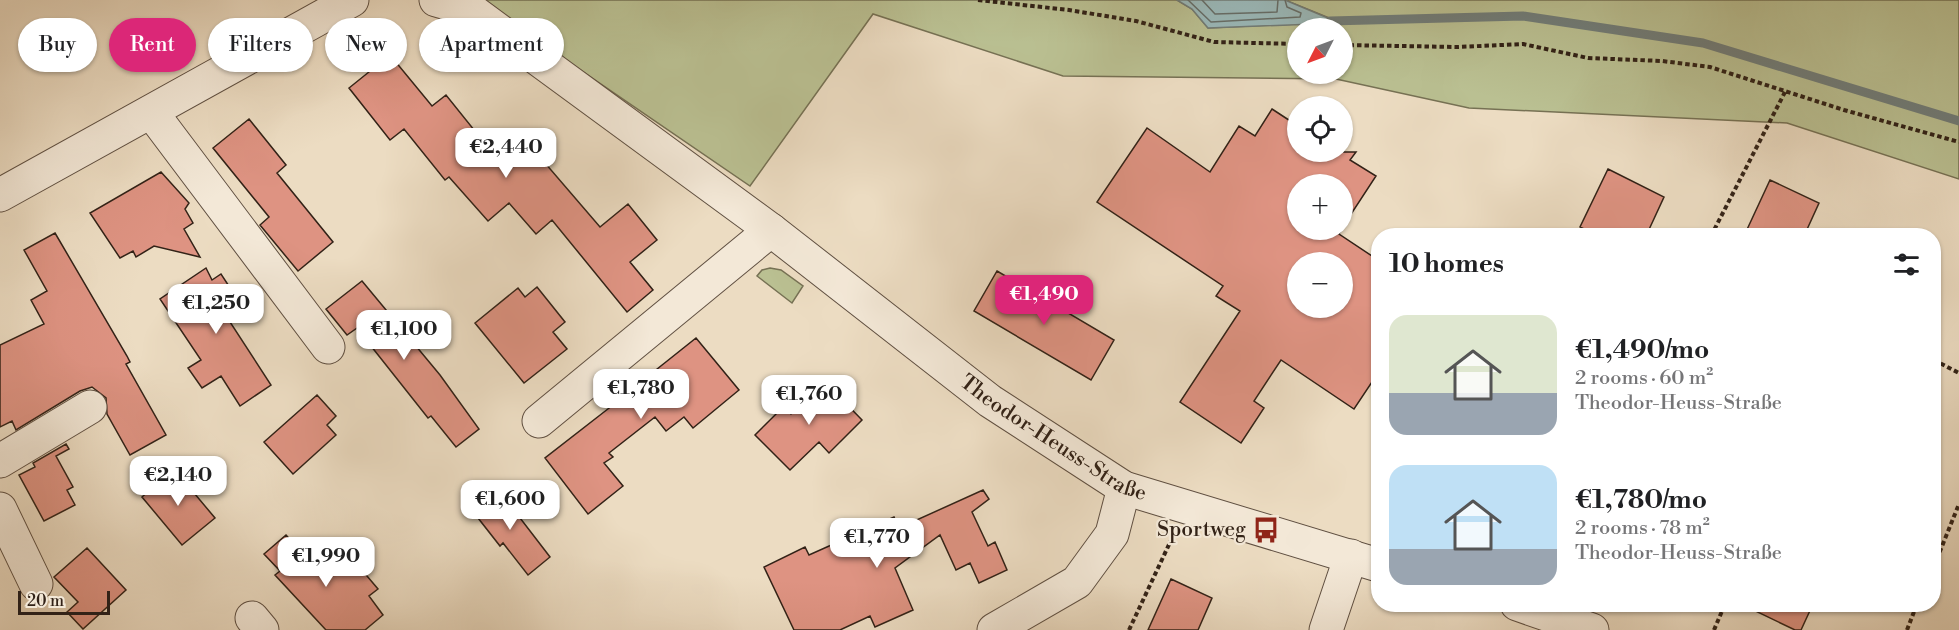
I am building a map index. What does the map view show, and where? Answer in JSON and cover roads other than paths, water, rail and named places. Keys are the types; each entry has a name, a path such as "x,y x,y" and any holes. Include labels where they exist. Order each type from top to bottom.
{"street":[{"path":"0,195 152,113 352,0"},
{"name":"Theodor-Heuss-Straße","path":"436,0 471,10 771,230 990,401 1124,488 1365,560"},
{"path":"152,113 328,347"},
{"path":"539,421 771,230"},
{"path":"0,461 90,407"},
{"path":"994,630 1077,582 1112,534 1124,488"},
{"path":"0,509 36,584"},
{"path":"1326,630 1365,560"},
{"path":"1524,612 1592,630"}],"water":[{"path":"1177,0 1285,0 1328,18 1287,18 1287,25 1208,28 1192,9"}],"waterway":[{"path":"1353,20 1523,16 1703,43 1959,121"}],"place":[{"name":"Sportweg","path":"1266,530"}]}
